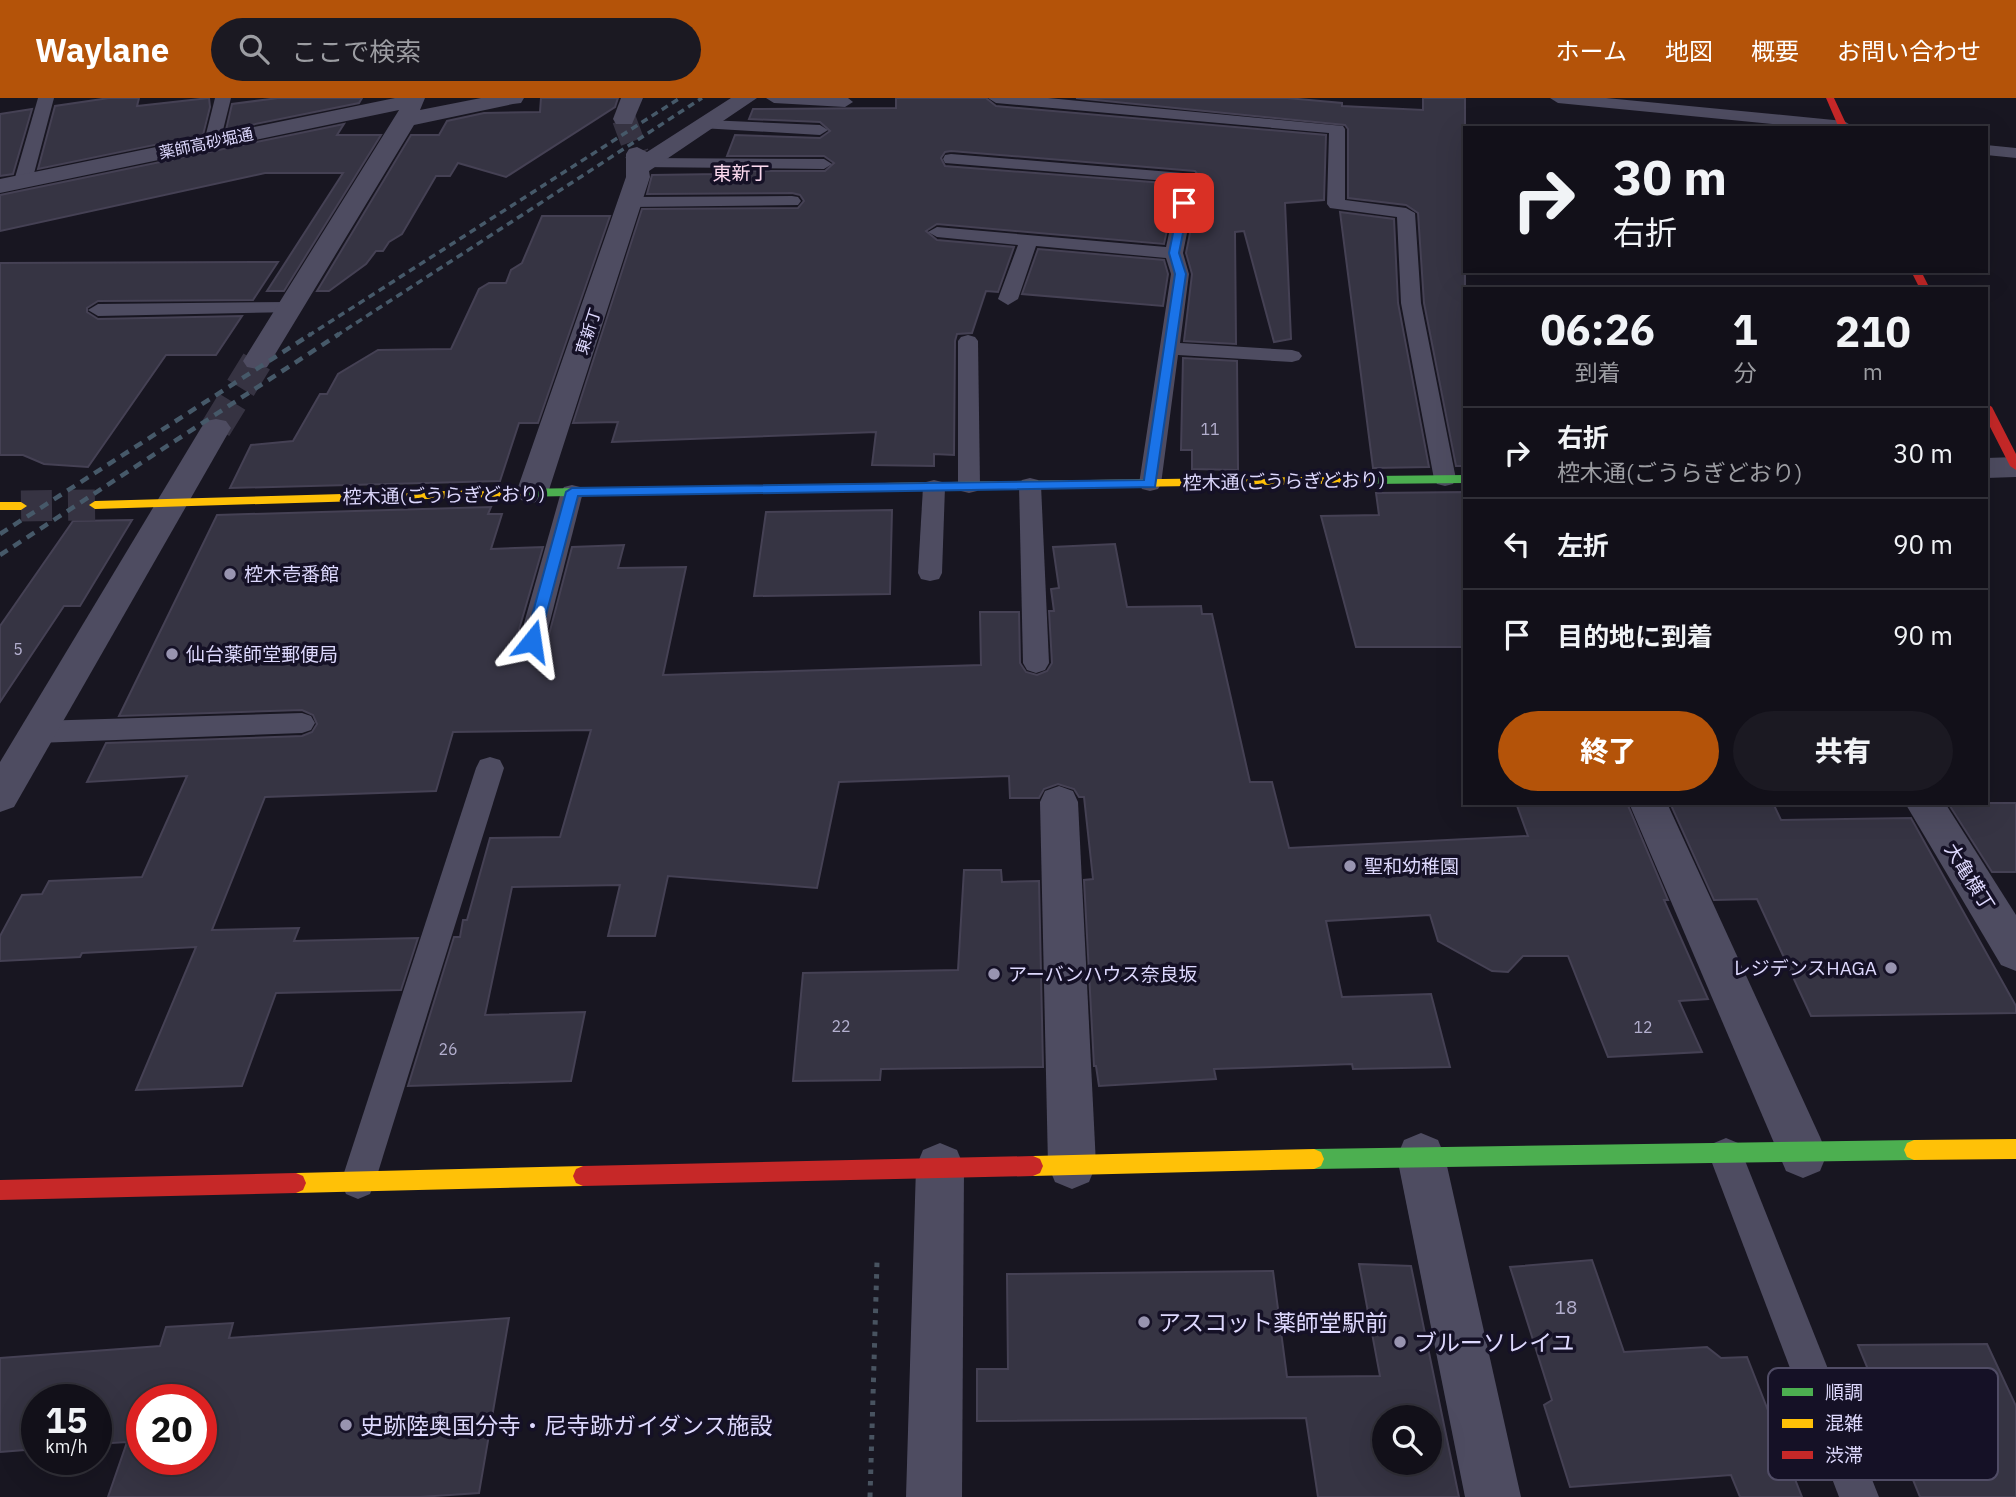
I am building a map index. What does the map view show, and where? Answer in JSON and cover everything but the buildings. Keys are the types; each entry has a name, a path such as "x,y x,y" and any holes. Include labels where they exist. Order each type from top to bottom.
{"street":[{"name":"薬師高砂堀通","path":"0,186 212,142 411,106 513,98"},
{"path":"624,119 632,98"},
{"path":"640,161 707,125 746,98"},
{"path":"1830,98 1844,126"},
{"path":"257,361 411,106"},
{"name":"東新丁","path":"533,493 630,202 640,161"},
{"path":"1988,411 2016,466 1988,468"},
{"path":"0,796 216,428"},
{"name":"椌木通(ごうらぎどおり)","path":"95,505 572,492 1463,478"},
{"path":"0,506 21,506"},
{"path":"1059,802 1072,1165"},
{"path":"1649,805 1803,1154"},
{"name":"大亀横丁","path":"1925,805 2016,951"},
{"path":"0,1190 1420,1157 1803,1154 2016,1149"},
{"path":"1420,1157 1493,1497"},
{"path":"934,1497 940,1167"}],"lane":[{"path":"23,181 46,98"},
{"path":"212,142 223,98"},
{"path":"775,98 845,102"},
{"path":"996,98 1337,129 1336,204 1406,213 1411,303 1445,479"},
{"path":"1558,98 1834,126"},
{"path":"707,125 820,130"},
{"path":"1988,150 2016,153"},
{"path":"951,159 1189,178 1174,253 1180,274 1150,484"},
{"path":"640,161 824,164"},
{"path":"630,202 792,201"},
{"path":"937,232 1174,253"},
{"path":"1008,299 1029,240"},
{"path":"98,310 289,308"},
{"path":"968,341 969,486"},
{"path":"1171,349 1292,356"},
{"path":"1030,485 1036,663"},
{"path":"930,573 934,487"},
{"path":"532,641 572,492"},
{"path":"37,732 302,723"},
{"path":"358,1182 490,768"},
{"path":"1726,1155 1809,1368"},
{"path":"1852,1480 1859,1497"}],"path":[{"path":"870,1497 877,1262"}],"tunnel":[{"path":"624,119 637,154"},
{"path":"216,428 257,361"},
{"path":"21,506 95,505"}],"railway":[{"path":"308,336 680,98"},
{"path":"336,336 702,98"},
{"path":"0,534 311,334"},
{"path":"0,555 339,334"}],"traffic: fast":[{"path":"1371,480 1463,479"},
{"path":"518,493 884,487"},
{"path":"1314,1159 1914,1150"}],"traffic: slow":[{"path":"884,487 1371,480"},
{"path":"95,505 518,493"},
{"path":"0,506 21,506"},
{"path":"1914,1150 2016,1149"},
{"path":"1033,1166 1314,1159"},
{"path":"296,1183 583,1176"}],"traffic: jam":[{"path":"1830,98 1843,126"},
{"path":"1917,273 1924,287"},
{"path":"1988,411 2016,466"},
{"path":"583,1176 1033,1166"},
{"path":"0,1190 296,1183"}],"place":[{"name":"椌木壱番館","path":"230,574"},
{"name":"仙台薬師堂郵便局","path":"172,654"},
{"name":"聖和幼稚園","path":"1350,866"},
{"name":"レジデンスHAGA","path":"1891,968"},
{"name":"アーバンハウス奈良坂","path":"994,974"},
{"name":"アスコット薬師堂駅前","path":"1144,1322"},
{"name":"ブルーソレイユ","path":"1400,1342"},
{"name":"史跡陸奥国分寺・尼寺跡ガイダンス施設","path":"346,1425"}],"district":[{"name":"東新丁","path":"741,173"}],"route":[{"path":"532,641 572,492 1150,484 1171,349 1180,274 1174,253 1184,203"}]}
